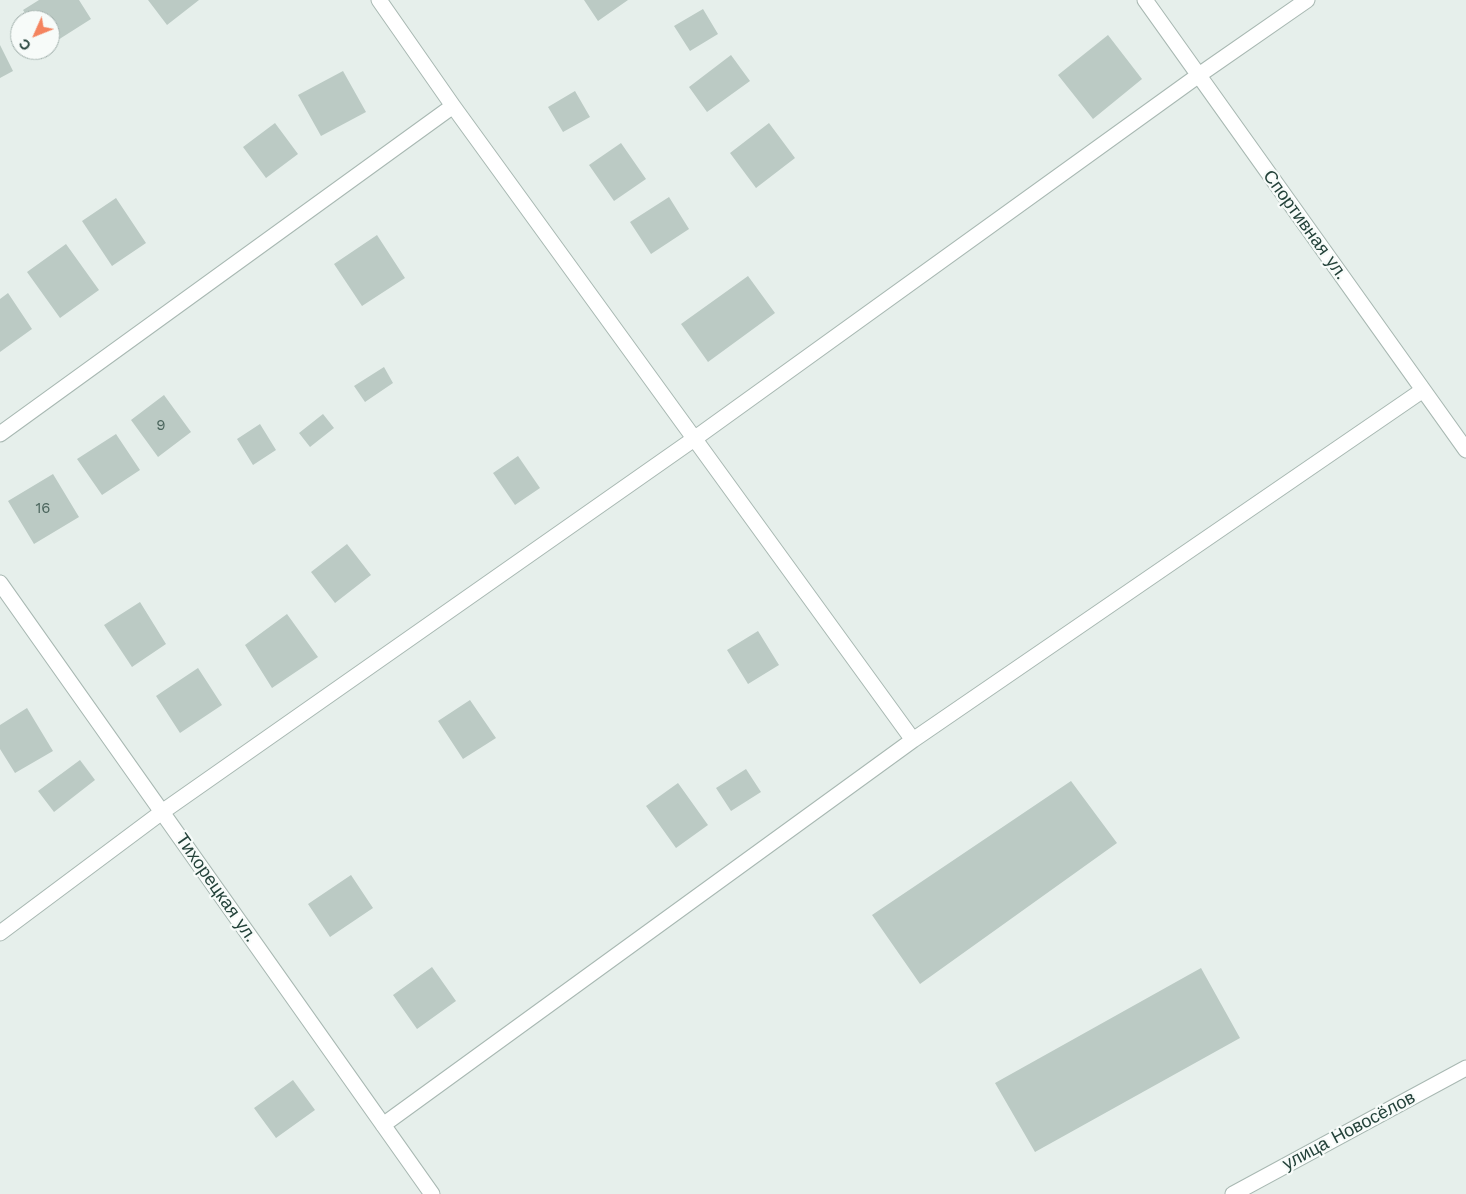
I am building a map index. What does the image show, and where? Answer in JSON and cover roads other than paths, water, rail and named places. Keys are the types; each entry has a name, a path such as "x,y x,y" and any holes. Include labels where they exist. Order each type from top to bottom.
{"street":[{"path":"379,0 453,106 913,740"},
{"name":"Спортивная ул.","path":"1145,0 1466,450"},
{"path":"0,933 162,812 694,438 1198,75 1307,0"},
{"path":"0,434 453,106"},
{"path":"384,1125 913,740 1423,390"},
{"name":"Тихорецкая ул.","path":"0,582 432,1194"},
{"name":"улица Новосёлов","path":"1233,1194 1466,1068"}]}
